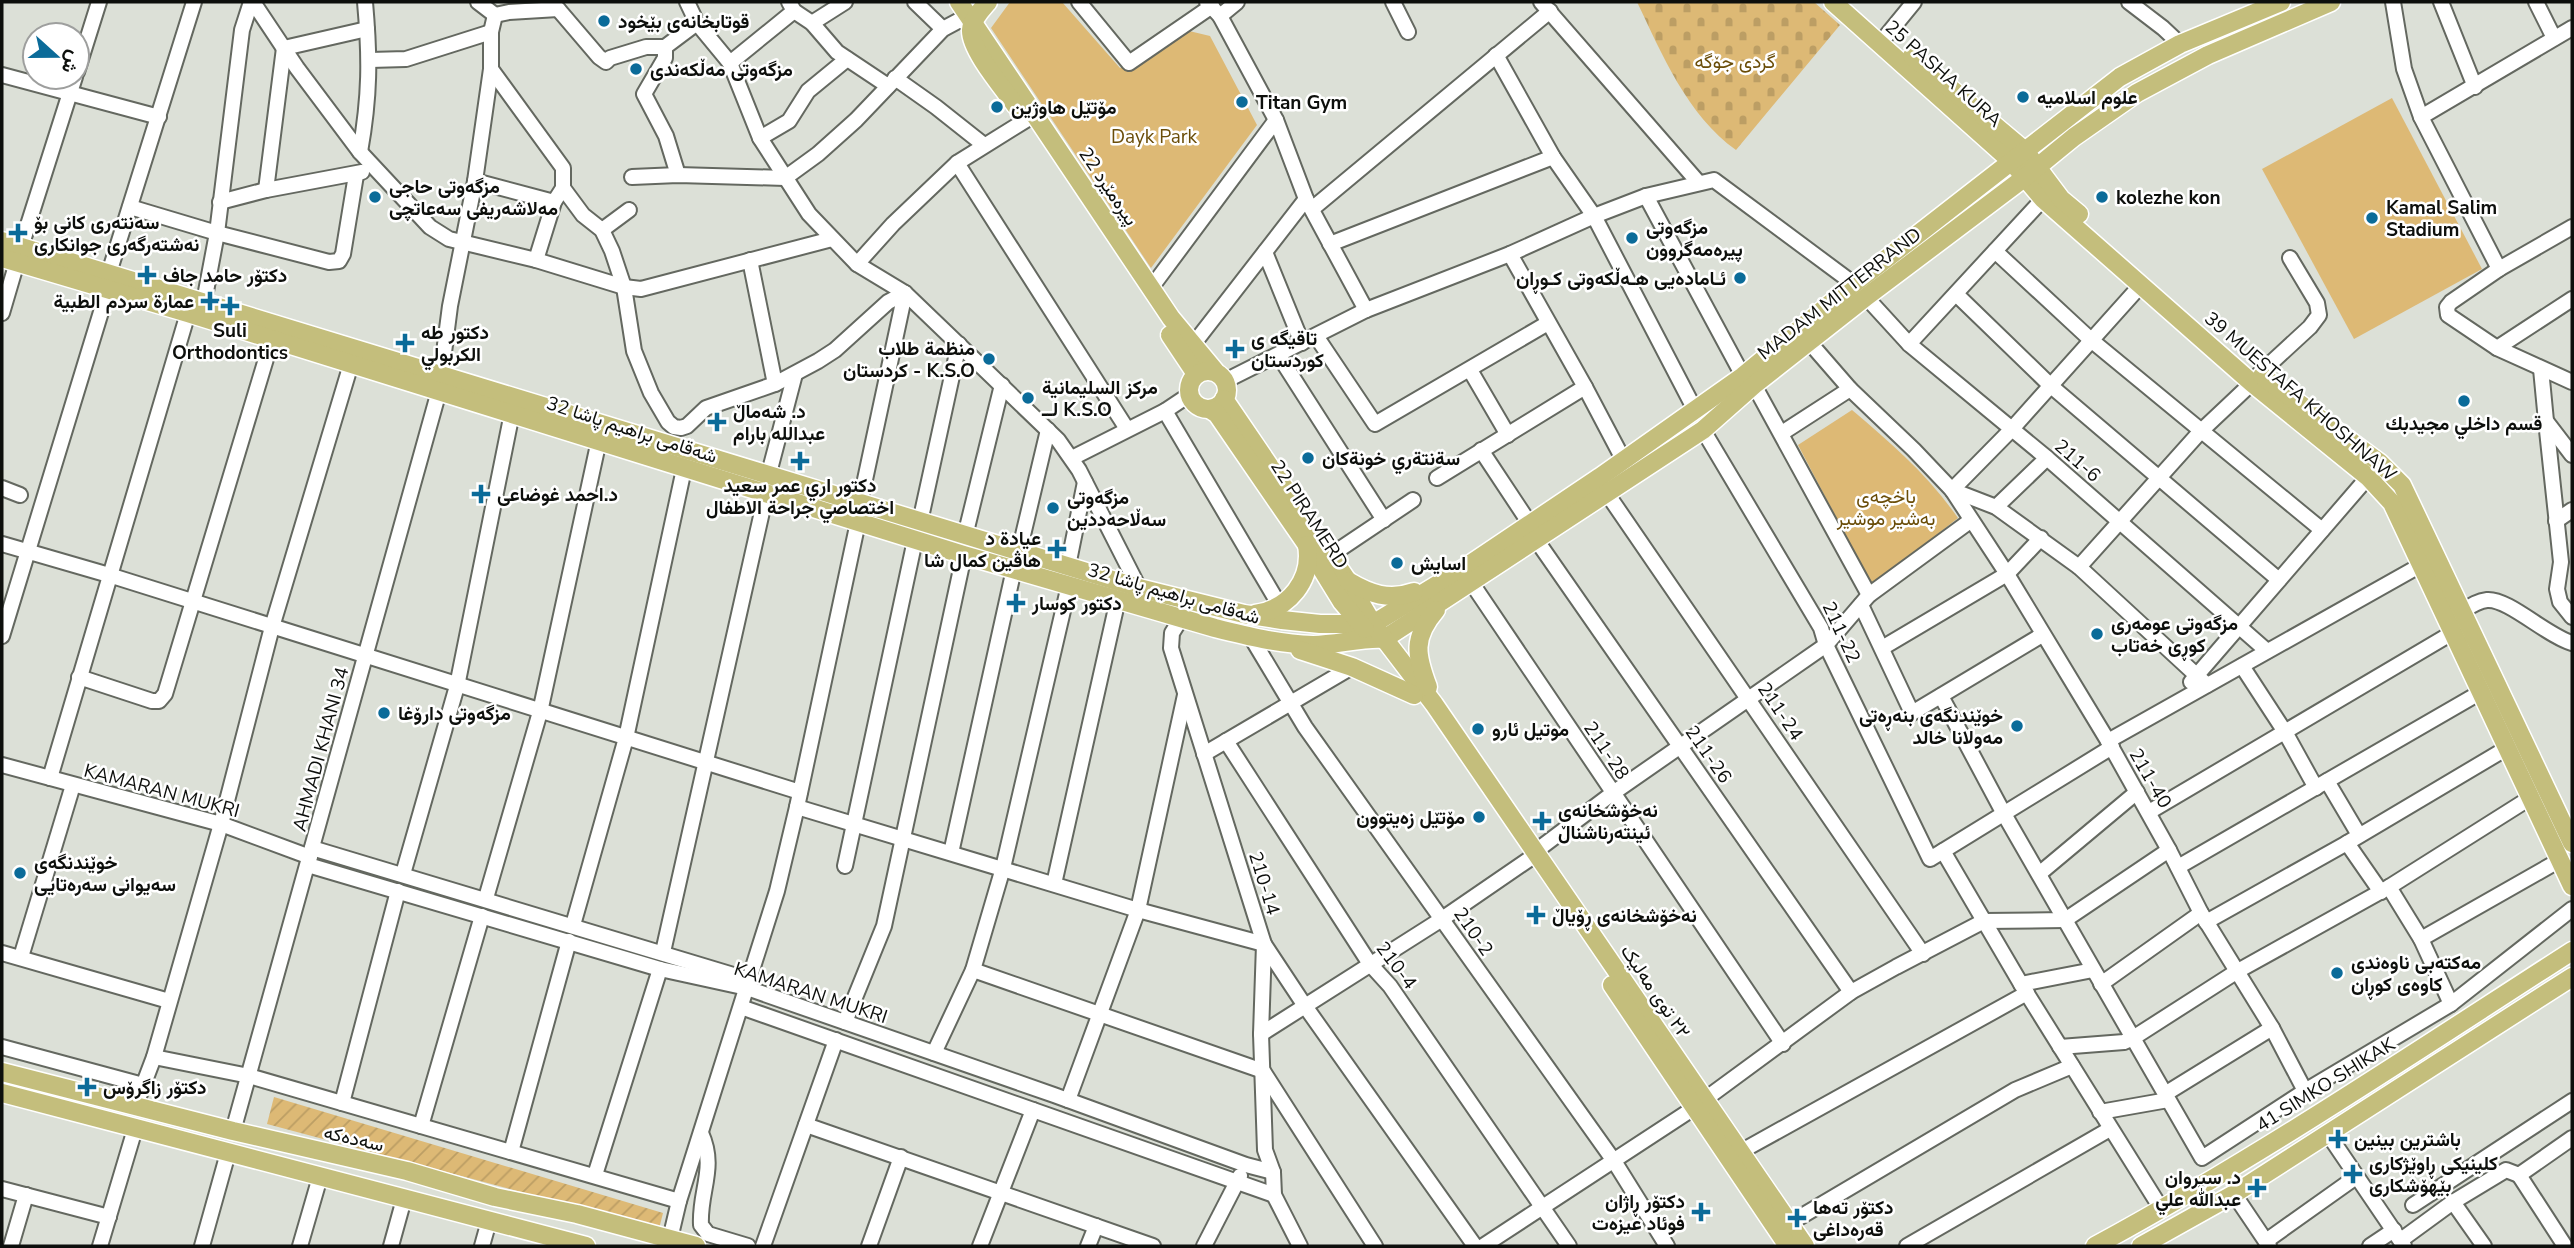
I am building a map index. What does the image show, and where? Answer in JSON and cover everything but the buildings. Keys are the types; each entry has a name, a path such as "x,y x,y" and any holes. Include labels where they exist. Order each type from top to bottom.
{"main road":[{"name":"22 پیرەمێرد","path":"959,2 1219,390"},
{"path":"973,21 988,2"},
{"name":"25 PASHA KURA","path":"1833,2 2018,156"},
{"name":"25 PASHA KURA","path":"1850,2 2018,156 2030,173"},
{"name":"MADAM MITTERRAND","path":"1448,587 1533,531 1606,492 1703,430 1749,381 2018,156 2120,77 2253,7 2281,2"},
{"name":"MADAM MITTERRAND","path":"1448,587 1471,582 1624,461 1695,410 1749,381 1810,343 1860,290 2030,173 2074,137 2137,93 2208,55 2331,2"},
{"name":"22 پیرەمێرد","path":"973,21 971,36 975,45 1196,374"},
{"name":"39 MUESTAFA KHOSHNAW","path":"2030,173 2043,199 2141,285 2374,470 2402,485 2572,843"},
{"name":"39 MUESTAFA KHOSHNAW","path":"2030,173 2255,378"},
{"name":"شەقامی براهیم پاشا 32","path":"2,241 13,255 109,281 204,302 440,383 767,485 858,522 964,555 1068,566 1139,588 1244,614 1373,631"},
{"name":"شەقامی براهیم پاشا 32","path":"109,281 188,313 272,340 351,364 440,383 512,413 684,469 860,503 965,536 1069,585 1251,637 1314,645 1355,642 1373,631"},
{"path":"1219,390 1196,405 1189,395 1189,386 1196,374 1207,370 1347,580 1373,631 1448,587"},
{"name":"22 PIRAMERD","path":"1219,390 1217,414 1307,545 1342,602 1373,631"},
{"name":"39 MUESTAFA KHOSHNAW","path":"2374,470 2572,886"},
{"path":"1244,614 1266,612 1291,597 1304,577 1308,557 1307,545"},
{"path":"1347,580 1374,594 1390,597 1448,587"},
{"path":"1434,704 1422,673 1417,645 1422,631 1448,587"},
{"name":"٢٢ توی مەلیک","path":"1373,631 1414,695 1532,856"},
{"name":"٢٢ توی مەلیک","path":"1373,631 1434,704 1532,856 1699,1104 1788,1246"},
{"path":"1273,641 1352,667 1414,695"},
{"name":"41 SIMKO SHIKAK","path":"2095,1246 2162,1210 2572,951"},
{"path":"2150,1244 2234,1194 2572,977"},
{"name":"سەدەکە","path":"2,1072 233,1132 407,1171 486,1195 577,1214 696,1246"},
{"path":"2,1093 578,1245"},
{"name":"٢٢ توی مەلیک","path":"1699,1104 1740,1152 1805,1246"},
{"path":"2274,1140 2286,1161"},
{"path":"430,1206 442,1203 446,1198 445,1191 437,1182"},
{"path":"484,1220 469,1210 470,1201 486,1195"}],"street":[{"path":"91,27 99,2"},
{"path":"2,636 194,2"},
{"path":"252,2 360,152 430,227 449,239 536,260 624,287 641,289 832,239"},
{"path":"204,302 217,233 242,30 252,2"},
{"path":"360,152 366,119 370,60 365,2"},
{"path":"478,2 505,9 559,6 599,57 606,62 610,58 646,47 665,47 697,23"},
{"path":"687,2 697,23 730,63 761,138 809,214 857,264 905,293 1048,430 1072,458 1139,588"},
{"path":"812,23 845,2"},
{"path":"915,2 943,29"},
{"path":"1079,2 1129,63 1213,8 1237,2"},
{"path":"1394,2 1408,32"},
{"path":"1887,35 1914,2"},
{"path":"2129,2 2180,44"},
{"path":"2393,2 2404,69 2421,117 2499,269"},
{"path":"2441,2 2475,87"},
{"path":"2536,2 2554,38"},
{"path":"730,63 791,6 812,23 836,52 936,107 984,145"},
{"path":"1192,346 1265,252 1309,204 1496,55 1545,6 1698,182 1646,196 1594,216 1510,254 1366,310 1219,390"},
{"path":"1213,8 1276,120 1309,204 1366,310"},
{"name":"AHMADI KHANI 34","path":"233,1132 440,383 450,306 475,181 491,69 491,32 505,9"},
{"path":"632,177 678,175 785,178 837,138 943,29 958,21 973,21"},
{"path":"284,48 367,29"},
{"path":"2421,117 2572,29"},
{"path":"370,60 406,59 491,32"},
{"path":"665,47 665,58 644,94 666,136 678,175"},
{"path":"266,190 284,48"},
{"path":"1496,55 1553,157 1594,216 1695,410"},
{"path":"761,138 789,121 808,91 847,59"},
{"path":"491,69 563,168 563,188 554,202 536,260"},
{"path":"2,75 159,117"},
{"path":"2,313 13,255 71,92"},
{"path":"857,264 893,224 957,163 1026,120"},
{"path":"1151,288 1276,120"},
{"path":"1331,244 1553,157"},
{"path":"957,163 1127,429"},
{"path":"220,202 266,190 356,174 375,166"},
{"path":"130,207 329,262 339,261 343,254 356,174"},
{"name":"211-6","path":"1698,182 1714,180 1860,290 1909,344 2047,458 2267,651"},
{"path":"475,181 554,202"},
{"path":"563,188 583,215 602,230 624,287 634,351 651,393 668,422 681,428 687,426 706,408 775,384 835,350 888,302 905,293"},
{"path":"1646,196 1749,381 1782,433 1865,600 1882,648 1912,713 2042,635"},
{"path":"1909,344 2043,199"},
{"path":"602,230 629,211"},
{"path":"2572,226 2499,269 2447,307 2448,314 2497,348 2572,383"},
{"path":"1995,251 2091,340 2322,530"},
{"path":"1265,252 1302,343"},
{"path":"1510,254 1624,461"},
{"path":"2079,567 2200,432 2310,327 2319,315 2316,303 2290,258"},
{"path":"750,260 775,384"},
{"path":"1952,490 2011,430 2141,285"},
{"path":"860,503 905,293"},
{"path":"1956,294 2050,386 2279,580"},
{"path":"2497,348 2572,299"},
{"path":"50,778 188,313"},
{"path":"1317,336 1375,424 1548,323"},
{"path":"79,677 146,699 159,701 165,694 272,340"},
{"path":"1810,343 1850,389 1952,490 1996,507 2079,567 2201,680"},
{"path":"920,522 958,344"},
{"path":"1279,356 1384,520"},
{"path":"135,1107 154,1056 221,824 272,627 351,364"},
{"path":"2541,369 2561,566 2557,583 2558,596 2572,617"},
{"path":"1470,370 1508,435"},
{"path":"663,952 767,485 795,374"},
{"path":"965,536 1002,385"},
{"path":"1437,478 1585,387"},
{"path":"1782,433 1850,389"},
{"path":"1072,458 1165,411 1189,395"},
{"path":"1165,411 1280,606"},
{"path":"403,874 457,686 512,413"},
{"path":"2546,421 2572,455"},
{"path":"951,853 1048,430"},
{"name":"211-22","path":"1703,430 1821,628 1826,645 1930,859 1943,851"},
{"path":"486,898 540,712 599,440"},
{"name":"211-26","path":"1481,450 1533,531 1851,992"},
{"path":"1996,507 2047,458"},
{"path":"573,925 626,738 684,469"},
{"path":"2162,1210 2110,1129 1943,851 2170,706 2201,680 2239,626 2374,470"},
{"path":"1068,566 1085,482"},
{"path":"2,488 20,495"},
{"name":"211-40","path":"1952,490 2007,574 2110,744 2149,812 2203,918 2272,1028 2305,1091"},
{"name":"211-24","path":"1606,492 1923,954"},
{"path":"1331,555 1413,500"},
{"path":"2556,521 2572,510"},
{"path":"1261,1034 1442,919 1532,856 1613,793 1826,645 1865,600 1970,520"},
{"path":"670,1238 679,1201 777,891 858,522"},
{"path":"1882,648 2007,574 2040,538"},
{"path":"845,866 915,540"},
{"path":"2,544 109,575 707,763 854,824 1139,910 1264,944 1475,1246"},
{"path":"845,1022 884,926 964,555"},
{"path":"2201,680 2242,666 2421,565"},
{"name":"211-28","path":"1471,582 1783,1044"},
{"path":"934,1053 973,970 1003,868 1069,585"},
{"path":"1054,884 1118,599"},
{"path":"2461,612 2482,601 2494,600 2555,637 2572,643"},
{"name":"210-14","path":"1182,617 1170,640 1264,944 1261,1034 1265,1150 1273,1172"},
{"path":"2149,812 2452,633"},
{"name":"210-2","path":"1251,637 1290,704 1614,1161 1667,1246"},
{"path":"2242,666 2322,785 2385,890 2421,939 2452,1004"},
{"path":"1204,754 1352,667"},
{"path":"980,1246 1000,1192 1040,1112 1061,1097 1098,1015 1139,910 1185,692"},
{"path":"2178,867 2480,692"},
{"path":"1941,696 2004,814 2202,1158 2305,1091 2452,1004 2572,909"},
{"name":"210-4","path":"1226,741 1370,964 1390,986 1569,1246"},
{"path":"2101,984 2203,918 2353,839 2507,748"},
{"name":"KAMARAN MUKRI","path":"2,765 221,824 398,891 482,916 660,968 749,984"},
{"path":"21,957 73,785"},
{"path":"2039,874 2137,792"},
{"path":"2060,1047 2124,1042 2133,1038 2236,972 2385,890 2530,798"},
{"path":"1483,1246 1699,1104 1851,992 1984,921 2065,920 2169,850"},
{"name":"KAMARAN MUKRI","path":"310,857 403,874 663,952 845,1022 1246,1165 1273,1172"},
{"path":"2421,939 2560,860"},
{"path":"342,1103 398,891"},
{"path":"534,931 538,914"},
{"path":"421,1126 482,916"},
{"path":"511,1152 569,941"},
{"path":"2,953 169,1001"},
{"path":"594,1175 660,968"},
{"path":"973,970 1263,1071 1375,1246"},
{"path":"1740,1152 2024,988 2094,970"},
{"name":"KAMARAN MUKRI","path":"741,1007 1274,1195"},
{"path":"2100,1112 2166,1097 2272,1028"},
{"path":"762,1246 836,1040"},
{"path":"2,1047 143,1085"},
{"path":"154,1056 249,1076 679,1201"},
{"path":"1790,1223 2015,1090 2072,1066"},
{"path":"2413,1205 2572,1101"},
{"path":"807,1125 1153,1246"},
{"path":"100,1246 135,1129"},
{"path":"1907,1246 2110,1129"},
{"path":"701,1133 709,1167 701,1225 708,1234 748,1246"},
{"path":"2328,1134 2399,1239"},
{"path":"2519,1175 2572,1138"},
{"path":"1204,1246 1246,1165 1265,1150"},
{"path":"202,1246 228,1153"},
{"path":"869,1246 901,1157"},
{"path":"2370,1246 2399,1239 2506,1170 2519,1175 2565,1246"},
{"path":"1273,1172 1274,1195 1300,1246"},
{"path":"300,1246 320,1177"},
{"path":"2234,1194 2268,1244 2356,1177"},
{"path":"2,1189 109,1217"},
{"path":"11,1246 26,1195"},
{"path":"391,1246 404,1199"},
{"path":"2453,1202 2483,1246"},
{"path":"482,1246 484,1220"},
{"path":"1088,1246 1096,1226"}],"green space":[{"name":"Dayk Park","path":"1010,2 1062,2 1120,68 1185,30 1210,36 1257,125 1151,268 991,28"},
{"name":"گردی جۆگە","path":"1637,2 1814,2 1840,25 1736,150 1719,136 1690,102 1666,62"},
{"name":"Kamal Salim Stadium","path":"2392,98 2482,269 2354,339 2262,169"},
{"name":"باخچەی بەشیر موشیر","path":"1852,410 1922,474 1958,518 1872,586 1798,445"},
{"path":"274,1097 663,1213 659,1229 267,1124"}],"place":[{"name":"قوتابخانەی بێخود","path":"604,21"},
{"name":"مزگەوتی مەڵکەندی","path":"636,69"},
{"name":"علوم اسلاميه","path":"2023,97"},
{"name":"Titan Gym","path":"1242,102"},
{"name":"مۆتێل هاوژین","path":"997,107"},
{"name":"مزگەوتی حاجی مەلاشەریفی سەعاتچی","path":"375,197"},
{"name":"kolezhe kon","path":"2102,197"},
{"name":"Kamal Salim Stadium","path":"2372,218"},
{"name":"سەنتەری کانی بۆ نەشتەرگەری جوانکاری","path":"18,233"},
{"name":"مزگەوتی پیرەمەگروون","path":"1632,238"},
{"name":"دکتۆر حامد جاف","path":"147,275"},
{"name":"ئـامادەیی هـەڵکەوتی کـوڕان","path":"1740,278"},
{"name":"عمارة سردم الطبية","path":"210,301"},
{"name":"Suli Orthodontics","path":"230,306"},
{"name":"دكتور طه الكربولي","path":"405,343"},
{"name":"تاقيگه ى كوردستان","path":"1235,349"},
{"name":"منظمة طلاب كردستان - K.S.O","path":"989,359"},
{"name":"مرکز السلیمانیة لــ K.S.O","path":"1028,398"},
{"name":"قسم داخلي مجيدبك","path":"2464,401"},
{"name":"د. شەماڵ عبداللە بارام","path":"717,422"},
{"name":"سةنتةري خونةكان","path":"1308,458"},
{"name":"دكتور اري عمر سعيد اختصاصي جراحة الاطفال","path":"800,461"},
{"name":"د.احمد غوضاعی","path":"481,494"},
{"name":"مزگەوتی سەڵاحەددین","path":"1053,508"},
{"name":"عيادة د هاڤین کمال شا","path":"1057,549"},
{"name":"اسايش","path":"1397,563"},
{"name":"دكتور كوسار","path":"1016,603"},
{"name":"مزگەوتی عومەری کوڕی خەتاب","path":"2097,634"},
{"name":"مزگەوتی دارۆغا","path":"384,713"},
{"name":"خوێندنگەی بنەڕەتی مەولانا خالد","path":"2017,726"},
{"name":"موتیل ئارو","path":"1478,729"},
{"name":"مۆتێل زەیتوون","path":"1479,817"},
{"name":"نەخۆشخانەی ئینتەرناشناڵ","path":"1542,821"},
{"name":"خوێندنگەی سەیوانی سەرەتایی","path":"20,873"},
{"name":"نەخۆشخانەی ڕۆیاڵ","path":"1536,915"},
{"name":"مەکتەبی ناوەندی کاوەی کوڕان","path":"2337,973"},
{"name":"دکتۆر زاگرۆس","path":"87,1087"},
{"name":"باشترين بينين","path":"2338,1139"},
{"name":"کلینیکی ڕاوێژکاری بێهۆشکاری","path":"2353,1174"},
{"name":"د. سيروان عبدالله علي","path":"2257,1188"},
{"name":"دکتۆر ڕاژان فوئاد عیزەت","path":"1701,1212"},
{"name":"دکتۆر تەها قەرەداغی","path":"1797,1218"}]}
